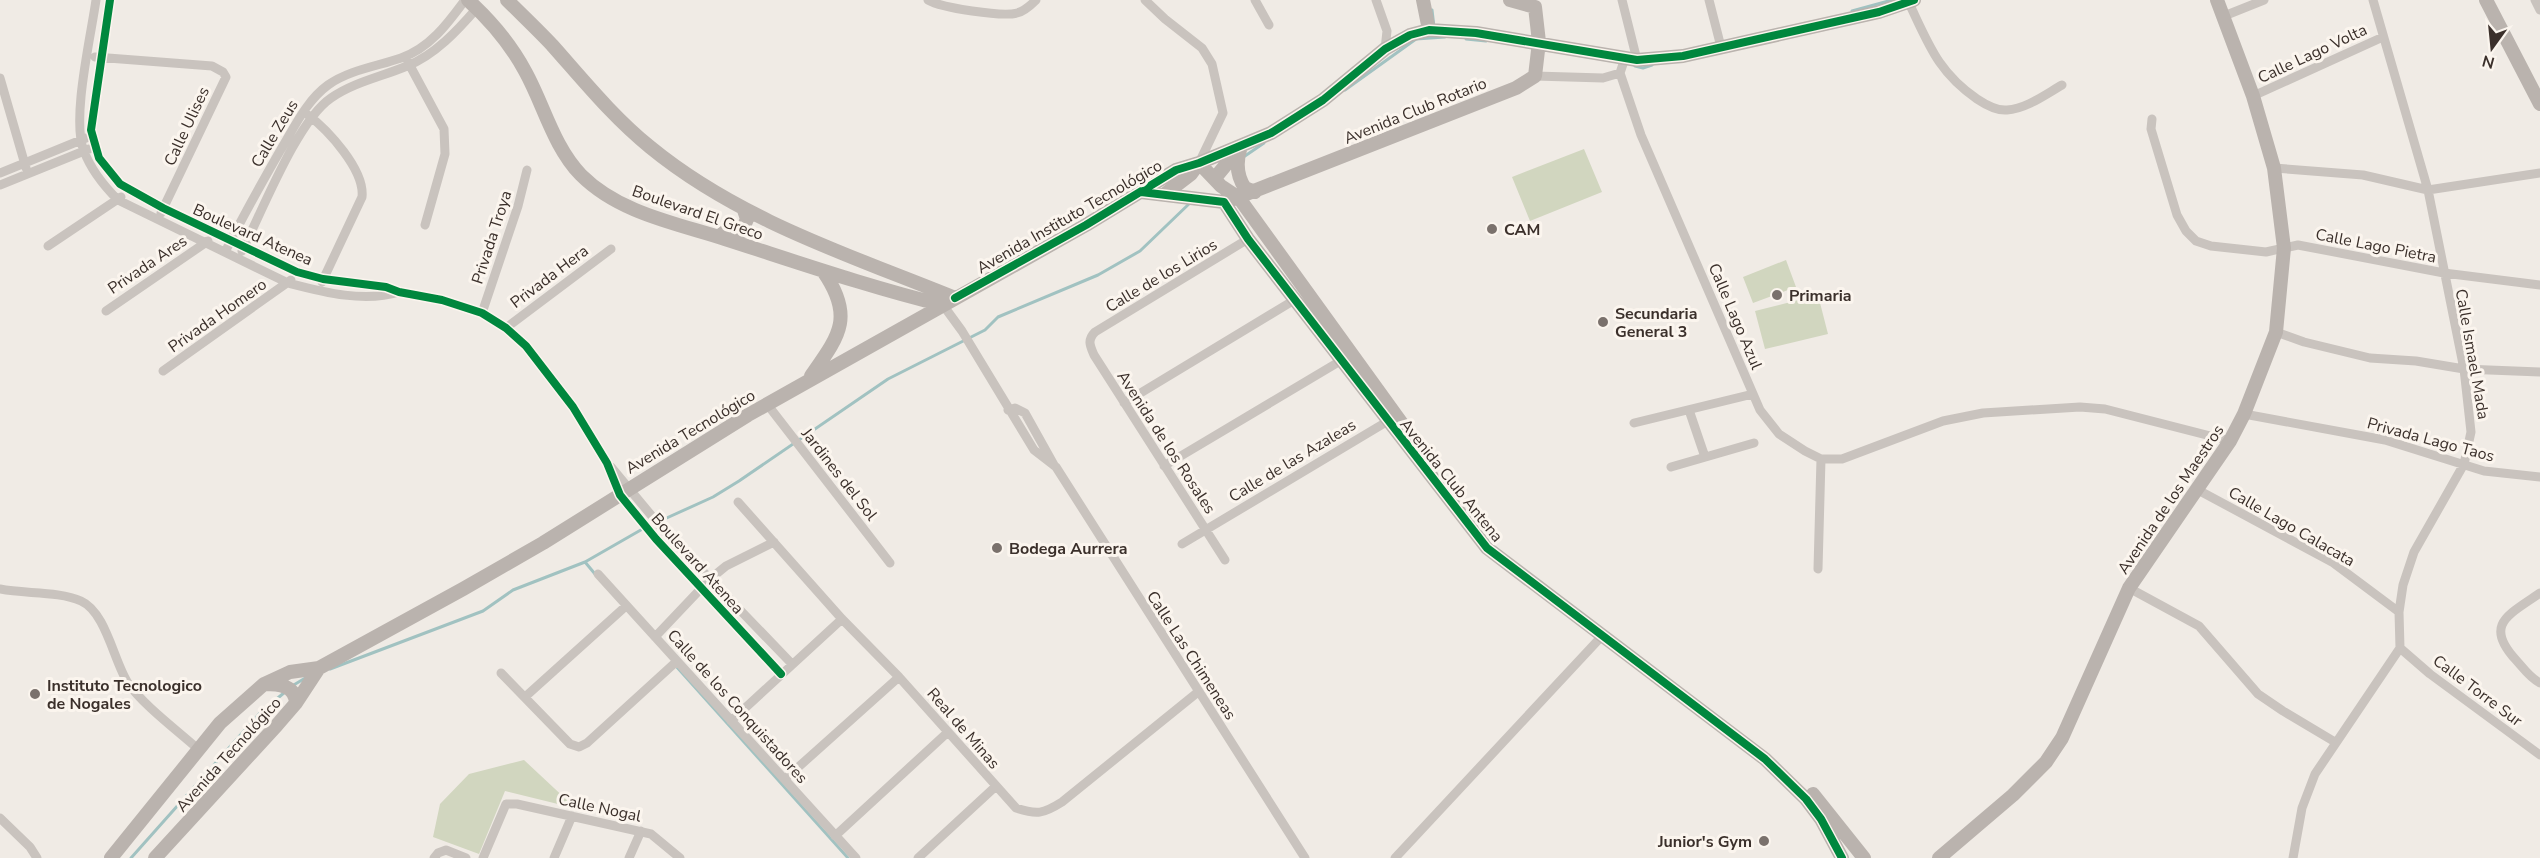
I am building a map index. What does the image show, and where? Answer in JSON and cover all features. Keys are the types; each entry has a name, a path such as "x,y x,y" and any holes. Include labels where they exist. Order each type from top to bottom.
{"street":[{"name":"Boulevard Atenea","path":"96,0 79,112 81,140 83,150 104,185 118,200 288,283 319,291 373,297 399,292"},
{"name":"Boulevard Atenea","path":"110,0 91,120 92,137 94,147 110,172 127,190 297,272 323,279 386,287 399,292 442,300 482,313 506,328 526,346 573,407 643,524 781,674"},
{"path":"495,0 550,43"},
{"name":"Boulevard El Greco","path":"507,0 550,43 609,111 650,148 744,210 949,301"},
{"path":"928,0 939,6 1015,14 1024,11 1036,0"},
{"path":"1145,0 1202,48 1212,64 1223,113 1199,163 1191,174 1165,194"},
{"path":"1255,0 1269,25"},
{"path":"1376,0 1387,31 1385,49"},
{"path":"1423,0 1430,30 1539,42 1631,59 1683,56 1819,26 1911,2 1936,60 1947,75 1983,103 1997,110 2008,110 2062,85"},
{"path":"1510,0 1537,4 1539,42 1535,76"},
{"path":"1620,73 1631,59 1622,0"},
{"path":"1709,0 1721,46"},
{"name":"Avenida de los Maestros","path":"1939,858 2013,795 2046,762 2062,738 2129,588 2230,441 2244,414 2276,332 2284,248 2274,168 2253,96 2217,0"},
{"path":"2224,16 2264,0"},
{"name":"Calle Ismael Mada","path":"2373,0 2428,190 2464,369 2471,432 2464,464 2414,552 2403,585 2398,612 2400,648"},
{"path":"2486,0 2540,104"},
{"path":"2535,0 2540,10"},
{"name":"Boulevard El Greco","path":"472,2 505,40 525,71 556,139 580,174 601,192 629,208 817,269 949,301"},
{"name":"Calle Zeus","path":"238,259 301,133 329,99 448,39 472,2"},
{"name":"Calle Zeus","path":"225,252 303,111 315,96 343,76 407,61 472,2"},
{"name":"Avenida Instituto Tecnológico","path":"949,301 1176,170 1239,152 1299,117 1385,49 1410,35 1430,30"},
{"name":"Calle Lago Volta","path":"2253,96 2383,37"},
{"path":"88,57 100,58"},
{"name":"Calle Ulises","path":"100,58 212,66 223,72 226,77 163,208"},
{"path":"407,61 444,129 446,142 445,154 425,225"},
{"name":"Avenida Club Rotario","path":"1224,202 1255,192 1516,88 1535,76 1604,78 1620,73"},
{"name":"Calle Lago Azul","path":"1620,73 1641,135 1760,410 1779,434 1804,451 1821,459"},
{"path":"0,78 25,167"},
{"path":"303,111 346,155 358,173 363,190 362,197 319,291"},
{"name":"Calle Lago Pietra","path":"2152,119 2151,129 2176,215 2186,231 2196,241 2211,246 2266,252 2298,246 2315,248 2444,273 2540,285"},
{"path":"0,185 25,167 92,137"},
{"path":"0,173 94,147"},
{"path":"1141,192 1224,202 1218,182 1229,161 1239,152"},
{"path":"1239,152 1238,171 1242,183 1245,188 1255,192"},
{"name":"Avenida Club Antena","path":"1199,163 1239,198 1492,544 1788,769 1812,793 1864,858"},
{"path":"2274,168 2362,175 2428,190 2540,173"},
{"name":"Privada Troya","path":"482,313 518,206 527,170"},
{"path":"265,177 276,184"},
{"path":"48,246 118,200 127,190"},
{"name":"Avenida Club Antena","path":"1224,202 1248,239 1487,548 1765,759 1806,799 1821,819 1842,858"},
{"path":"158,218 163,208"},
{"path":"691,228 695,226 728,234 739,234 747,223 744,210"},
{"name":"Privada Ares","path":"106,311 206,243 216,233"},
{"name":"Calle de los Lirios","path":"1090,337 1248,239"},
{"path":"808,380 839,329 840,301 817,269 824,245"},
{"name":"Privada Hera","path":"506,328 611,249"},
{"name":"Privada Homero","path":"163,371 288,283 297,272"},
{"path":"1124,403 1296,299"},
{"name":"Calle Las Chimeneas","path":"949,301 962,331 1008,410 1034,450 1056,467 1305,858"},
{"name":"Avenida Tecnológico","path":"111,858 220,723 264,684 290,672 319,668 533,549 767,404 949,301"},
{"path":"2276,332 2304,342 2370,358 2416,361 2464,369 2540,372"},
{"name":"Avenida de los Rosales","path":"1090,337 1094,356 1225,560"},
{"path":"1164,466 1342,360"},
{"path":"1634,423 1753,394"},
{"name":"Jardines del Sol","path":"767,404 890,563"},
{"path":"1818,569 1821,459 1842,459 1943,421 1983,413 2080,407 2105,409 2230,441"},
{"path":"1689,410 1705,458"},
{"name":"Privada Lago Taos","path":"2244,414 2385,440 2484,471 2540,477"},
{"name":"Calle de las Azaleas","path":"1182,544 1388,421"},
{"path":"1671,467 1754,443"},
{"name":"Calle Lago Calacata","path":"2198,490 2332,562 2398,612"},
{"name":"Boulevard Atenea","path":"625,491 654,518 792,664"},
{"name":"Real de Minas","path":"738,502 1016,808 1032,814 1047,812 1198,692"},
{"path":"655,638 710,579 733,562 774,542"},
{"name":"Calle de los Conquistadores","path":"598,574 856,858"},
{"path":"2129,588 2199,626 2258,693 2335,742"},
{"path":"0,590 73,599 89,606 107,633 132,688 198,749"},
{"path":"2540,593 2506,619 2500,628 2500,638 2505,649 2532,678 2540,683"},
{"path":"525,697 626,606"},
{"path":"731,721 842,619"},
{"path":"1395,858 1602,636"},
{"path":"2293,858 2302,808 2315,774 2400,648"},
{"name":"Calle Torre Sur","path":"2400,648 2430,674 2540,755"},
{"path":"501,673 570,744 583,746 677,662"},
{"name":"Avenida Tecnológico","path":"155,858 296,703 319,668"},
{"path":"785,779 899,677"},
{"path":"264,684 276,684 290,688 294,693 296,703"},
{"path":"835,836 948,732"},
{"path":"918,858 995,787"},
{"name":"Calle Nogal","path":"483,858 506,804 518,804 651,834 680,858"},
{"path":"554,858 572,816"},
{"path":"0,818 30,847 37,858"},
{"path":"628,858 641,831"},
{"path":"434,858 438,853 446,850 466,858"}],"green space":[{"path":"1584,149 1602,192 1530,221 1512,177"},
{"path":"1786,260 1796,287 1753,303 1743,277"},
{"path":"1818,295 1828,334 1765,349 1755,311"},
{"path":"524,760 569,802 566,806 505,791 479,854 433,837 440,804 469,774"}],"waterway":[{"path":"1852,11 1892,0"},
{"path":"1432,10 1434,27"},
{"path":"1345,90 1416,39 1445,37"},
{"path":"1466,39 1486,41"},
{"path":"1635,66 1643,68 1652,65"},
{"path":"1242,158 1264,143"},
{"path":"660,521 713,497 888,379 985,330 998,317 1098,275 1140,251 1191,202"},
{"path":"330,669 483,611 513,590 585,562 646,527"},
{"path":"585,562 595,574"},
{"path":"675,665 848,858"},
{"path":"292,686 307,677"},
{"path":"131,858 260,713 285,692"}],"cycle path":[{"path":"110,0 91,130 99,158 120,184 163,208 297,272 323,279 386,287 399,292 442,300 482,313 506,328 526,346 573,407 607,463 620,495 656,539 781,674"},
{"path":"955,298 1086,225 1176,170 1199,163 1271,133 1323,100 1385,49 1410,35 1429,30 1476,33 1637,60 1683,56 1879,12 1914,0"},
{"path":"1141,192 1224,202 1248,239 1487,548 1765,759 1806,799 1821,819 1842,858"}],"place":[{"name":"CAM","path":"1492,229"},
{"name":"Primaria","path":"1777,295"},
{"name":"Secundaria General 3","path":"1603,322"},
{"name":"Bodega Aurrera","path":"997,548"},
{"name":"Instituto Tecnologico de Nogales","path":"35,694"},
{"name":"Junior's Gym","path":"1764,841"}]}
